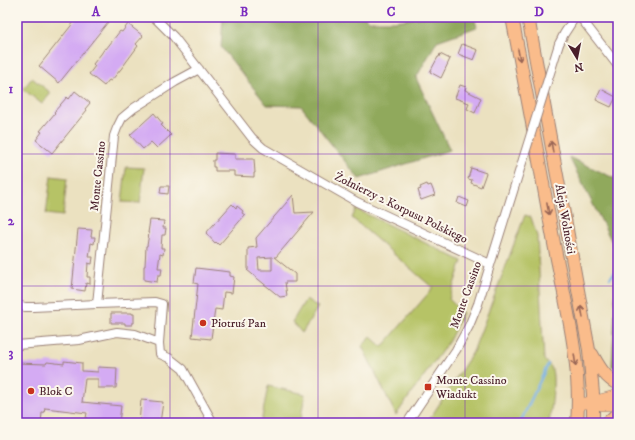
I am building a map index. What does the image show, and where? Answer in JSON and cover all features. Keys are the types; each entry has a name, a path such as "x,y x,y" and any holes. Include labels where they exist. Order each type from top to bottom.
{"highway":[{"name":"Aleja Wolności","path":"512,17 570,328 576,366 578,404 577,423"},
{"name":"Aleja Wolności","path":"528,17 590,350 594,402 593,423"},
{"path":"590,350 600,369 609,379 618,384"},
{"path":"607,423 618,413"}],"main road":[{"path":"578,404 594,402 618,395"},
{"path":"594,402 612,406 618,404"}],"street":[{"name":"Żołnierzy 2 Korpusu Polskiego","path":"154,17 174,37 252,138 262,148 356,202 490,264"},
{"name":"Monte Cassino","path":"407,423 463,339 478,304 559,44 575,17"},
{"path":"580,17 618,66"},
{"name":"Monte Cassino","path":"97,304 114,136 117,128 122,118 134,108 175,82 199,69"},
{"path":"21,306 33,307 155,302 162,304 159,343 160,354 169,358 182,369 213,423"},
{"path":"17,345 79,340 117,332 135,334 159,343"}],"green space":[{"path":"223,17 365,17 369,21 395,21 423,17 474,17 477,27 437,41 416,78 450,150 359,179 301,106 267,105 221,47"},
{"path":"32,78 51,93 42,104 23,89"},
{"path":"569,157 618,180 618,368 612,366 615,307 615,248"},
{"path":"126,167 144,168 140,203 122,202"},
{"path":"51,176 67,178 63,216 46,214"},
{"path":"356,209 462,261 449,299 463,313 449,341 396,415 362,346 371,337 382,347 433,288 352,218"},
{"path":"525,215 531,217 537,236 544,360 551,367 553,378 553,395 549,423 427,423 473,352"},
{"path":"306,299 318,307 302,333 292,322"},
{"path":"268,386 305,394 300,423 261,423"}],"building":[{"path":"78,17 112,17 59,83 39,66"},
{"path":"598,17 618,17 618,25"},
{"path":"128,24 143,36 136,44 138,46 121,69 111,81 109,80 104,86 89,74 95,66 93,64 105,48 106,49 120,31 122,32"},
{"path":"462,44 478,50 474,60 458,54"},
{"path":"440,54 450,59 441,78 430,72"},
{"path":"460,85 466,87 465,90 481,98 475,113 467,109 469,103 455,98"},
{"path":"601,89 616,97 611,107 596,100"},
{"path":"75,91 90,103 85,109 87,110 52,153 36,140 42,132 40,131 55,113 54,112 67,97 69,99"},
{"path":"154,113 163,124 161,125 171,135 157,148 151,142 143,149 130,135"},
{"path":"215,153 235,154 235,159 254,159 254,177 234,176 234,171 215,171 215,167 213,167 213,160 215,160"},
{"path":"471,168 486,173 481,187 471,183 472,180 468,179"},
{"path":"427,184 428,186 431,185 435,195 421,200 418,190 421,189 420,187"},
{"path":"161,186 169,186 168,194 160,193"},
{"path":"293,195 295,213 314,212 276,257 274,257 295,274 295,282 285,282 287,296 280,297 247,270 248,248 257,247 256,238","holes":["272,257 272,270 259,270 258,258"]},
{"path":"459,197 469,201 467,207 457,203"},
{"path":"232,204 236,208 237,206 243,211 242,213 245,215 219,245 216,242 215,243 206,233"},
{"path":"150,220 164,221 163,228 166,228 165,235 162,235 161,248 164,248 163,255 160,254 158,268 162,268 161,275 158,275 157,282 144,280 146,246"},
{"path":"78,229 92,230 91,237 95,237 94,244 91,243 89,257 93,257 92,264 88,263 87,277 90,277 90,284 86,283 85,291 72,289"},
{"path":"196,268 230,272 230,276 234,277 232,293 224,292 222,310 215,309 211,339 192,337 198,284 194,283"},
{"path":"111,313 132,313 134,314 134,323 132,323 132,325 125,325 125,323 111,323"},
{"name":"Blok C","path":"64,361 82,363 82,371 98,372 98,367 117,368 116,388 98,388 98,379 85,379 82,402 121,406 119,423 85,423 87,413 45,408 44,413 42,413 41,423 19,423 22,401 18,400 19,385 17,384 17,363 46,364 47,362 64,364"},
{"path":"141,400 163,402 160,423 139,423"}],"waterway":[{"path":"610,278 618,269"},
{"path":"520,423 548,364"}],"place":[{"name":"Piotruś Pan","path":"203,323"},
{"name":"Monte Cassino Wiadukt","path":"428,387"},
{"name":"Blok C","path":"31,391"}]}
